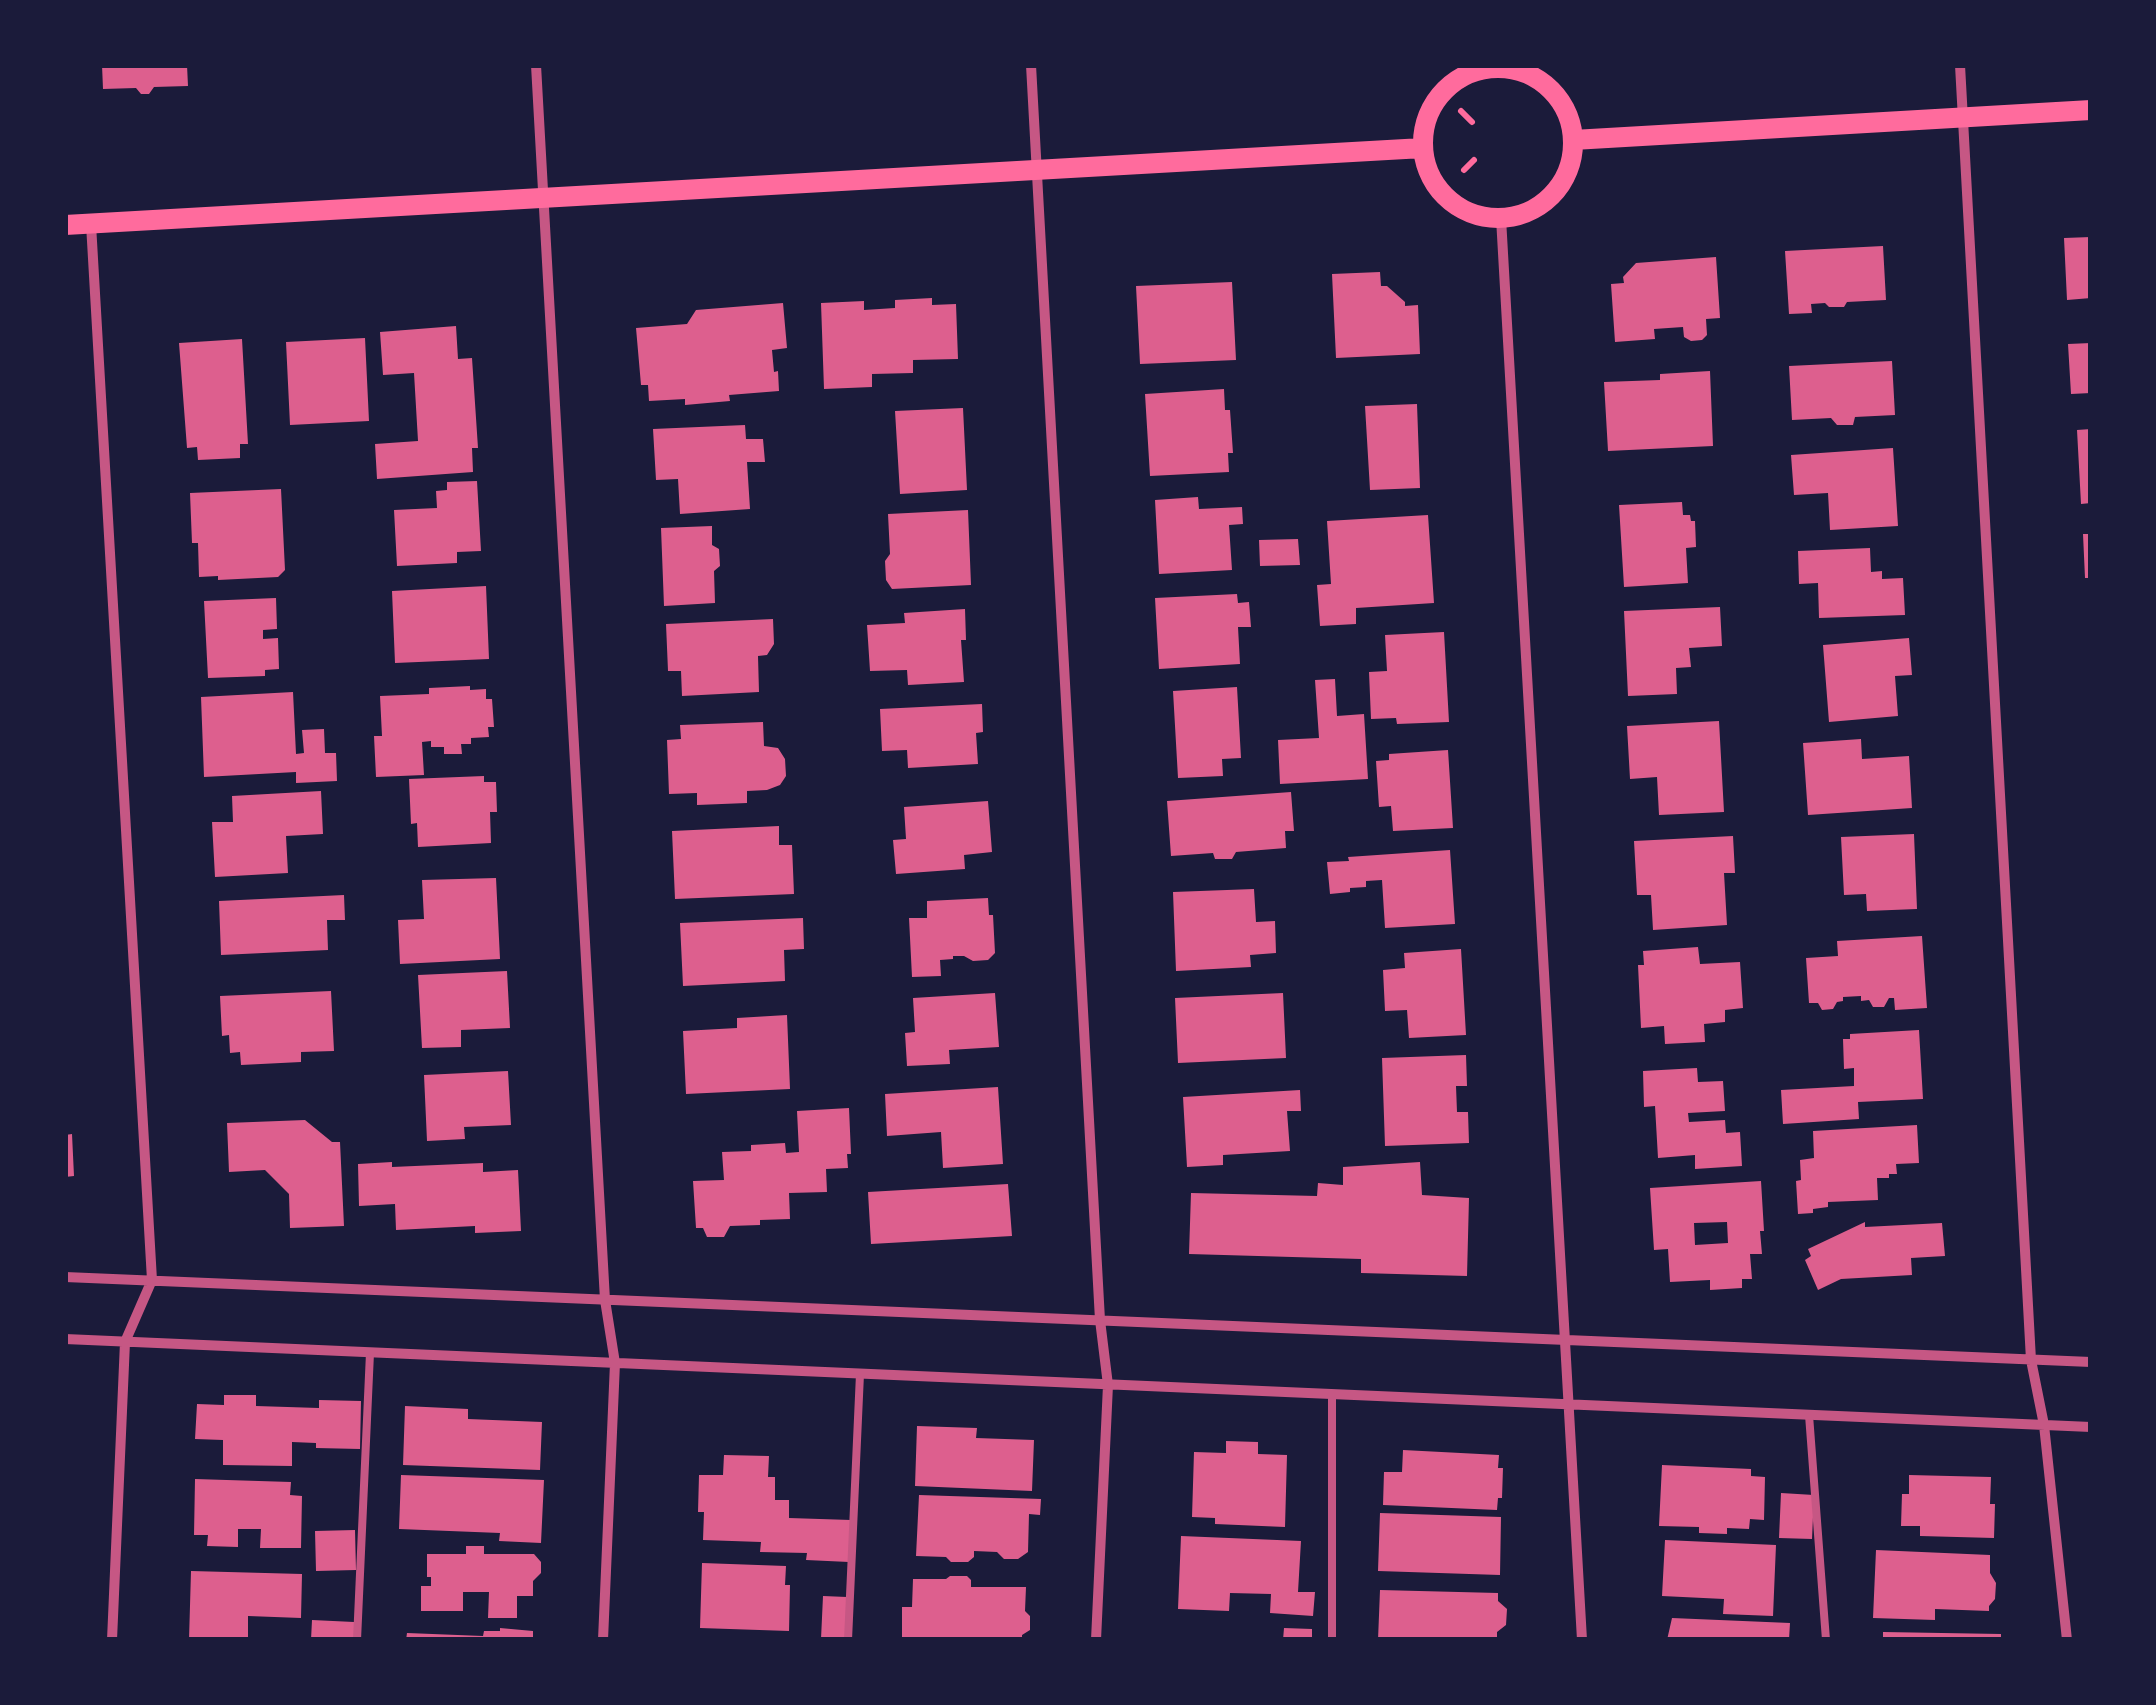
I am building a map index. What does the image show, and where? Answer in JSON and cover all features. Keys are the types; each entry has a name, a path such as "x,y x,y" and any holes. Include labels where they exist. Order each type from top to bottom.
{"main road":[{"path":"1493,67 1522,72 1548,87 1566,110 1573,140 1568,168 1554,194 1530,211 1501,218 1472,214 1448,199 1430,176 1423,148 1426,119 1441,94 1464,76 1493,67"},
{"path":"1573,140 2091,110"},
{"path":"65,226 1423,148"}],"street":[{"path":"536,65 606,1300 615,1363 604,1640"},
{"path":"1031,65 1100,1320 1108,1385 1096,1640"},
{"path":"1960,65 2031,1360 2044,1426 2067,1640"},
{"path":"1501,218 1582,1640"},
{"path":"91,224 152,1280 125,1342 112,1640"},
{"path":"65,1277 2091,1362"},
{"path":"65,1340 2091,1427"}],"lane":[{"path":"357,1640 370,1352"},
{"path":"848,1640 860,1374"},
{"path":"1332,1394 1332,1640"},
{"path":"1809,1415 1826,1640"}],"path":[{"path":"1460,111 1472,122"},
{"path":"1464,170 1474,160"}],"building":[{"path":"102,65 187,65 188,86 154,87 149,94 141,94 136,88 103,89"},
{"path":"2091,237 2091,298 2067,300 2064,238"},
{"path":"1883,246 1886,300 1847,302 1844,307 1811,304 1812,313 1789,314 1785,251"},
{"path":"1716,257 1720,318 1706,319 1707,335 1702,340 1684,337 1683,327 1654,329 1655,339 1615,342 1611,284 1624,283 1623,277 1636,263"},
{"path":"1380,272 1381,286 1387,286 1405,306 1418,305 1420,354 1336,358 1332,274"},
{"path":"1232,282 1236,360 1140,364 1136,286"},
{"path":"932,298 932,305 956,304 958,359 913,360 913,373 872,374 872,387 824,389 821,303 864,301 864,310 895,308 895,300"},
{"path":"783,303 787,348 772,350 779,391 729,395 730,401 685,405 685,399 649,401 648,385 641,385 636,328 687,324 696,310"},
{"path":"456,326 458,359 472,358 478,448 472,448 473,472 377,479 375,444 418,441 414,373 383,375 380,332"},
{"path":"365,338 369,421 290,425 286,342"},
{"path":"242,339 248,444 240,444 240,458 198,460 197,447 187,448 179,343"},
{"path":"2091,343 2091,393 2071,394 2068,344"},
{"path":"1892,361 1895,415 1855,417 1853,425 1837,425 1831,418 1792,420 1789,366"},
{"path":"1710,371 1713,446 1608,451 1604,382 1660,380 1660,374"},
{"path":"1224,389 1225,410 1230,410 1233,453 1228,453 1229,472 1150,476 1145,394"},
{"path":"1417,404 1420,488 1370,490 1365,406"},
{"path":"963,408 967,490 900,494 895,411"},
{"path":"745,425 746,439 763,439 765,462 747,462 750,509 680,514 678,479 656,480 653,429"},
{"path":"2091,429 2091,503 2081,504 2077,430"},
{"path":"1893,448 1898,526 1830,530 1828,493 1794,495 1791,455"},
{"path":"477,481 481,551 457,552 457,563 397,566 394,510 437,508 436,491 447,490 447,482"},
{"path":"281,489 285,570 278,577 199,577 198,543 192,543 190,493"},
{"path":"1198,497 1199,509 1242,507 1243,524 1229,525 1232,570 1159,574 1155,500"},
{"path":"1682,502 1683,515 1690,515 1691,521 1695,521 1696,547 1686,548 1688,583 1624,587 1619,505"},
{"path":"968,510 971,585 892,589 886,580 885,561 890,554 888,514"},
{"path":"1428,515 1434,603 1356,608 1356,624 1320,626 1317,585 1331,584 1327,521"},
{"path":"712,526 712,545 719,549 720,566 714,571 715,603 664,606 661,528"},
{"path":"2083,534 2091,534 2091,578 2085,578"},
{"path":"1298,539 1300,565 1260,566 1259,540"},
{"path":"1870,548 1871,572 1882,571 1882,579 1903,578 1905,615 1819,618 1818,583 1799,584 1798,551"},
{"path":"486,586 489,659 395,663 392,591"},
{"path":"1237,594 1238,603 1249,602 1251,627 1238,627 1240,664 1159,669 1155,598"},
{"path":"276,598 277,629 263,630 263,639 278,638 279,669 265,670 265,676 208,678 204,601"},
{"path":"1720,607 1722,646 1689,648 1691,667 1676,668 1677,694 1628,696 1624,611"},
{"path":"965,609 966,640 961,640 964,682 908,685 907,670 870,671 867,625 905,623 904,613"},
{"path":"773,619 774,644 767,655 758,656 759,692 682,696 681,671 668,671 666,624"},
{"path":"1444,632 1449,722 1397,724 1396,718 1371,719 1369,672 1387,671 1385,635"},
{"path":"1909,638 1912,675 1895,676 1898,716 1829,722 1823,645"},
{"path":"1335,679 1337,716 1364,714 1368,779 1280,784 1278,740 1319,738 1315,680"},
{"path":"470,686 470,690 486,689 486,699 492,699 494,727 488,727 489,737 471,738 471,744 461,744 462,754 444,754 444,747 422,742 424,775 376,777 374,736 382,736 380,696 429,694 429,688"},
{"path":"1237,687 1241,758 1222,759 1223,776 1178,778 1173,691"},
{"path":"293,692 296,754 304,753 302,730 324,729 325,753 336,753 337,781 296,783 296,772 204,777 201,697"},
{"path":"982,704 983,732 976,733 978,764 908,768 907,750 882,751 880,709"},
{"path":"1719,721 1724,812 1659,815 1657,777 1630,779 1627,726"},
{"path":"763,722 764,746 778,748 785,759 786,776 780,785 747,791 747,803 697,805 697,793 669,794 667,740 681,739 680,725"},
{"path":"1861,739 1862,759 1909,756 1912,808 1808,815 1803,743"},
{"path":"1448,750 1453,828 1393,831 1391,806 1379,807 1376,761 1389,760 1389,754"},
{"path":"484,776 484,782 496,782 497,812 490,812 491,843 418,847 417,823 411,824 409,779"},
{"path":"321,791 323,834 286,836 288,873 215,877 212,822 233,822 232,796"},
{"path":"1291,792 1294,831 1285,831 1286,848 1236,852 1232,859 1215,859 1213,853 1171,856 1167,801"},
{"path":"988,801 992,852 964,855 965,869 896,874 893,840 906,839 904,807"},
{"path":"779,826 779,845 792,845 794,894 675,899 672,831"},
{"path":"1914,834 1917,909 1867,911 1866,894 1844,895 1841,837"},
{"path":"1733,836 1735,873 1724,873 1727,925 1653,930 1651,895 1637,895 1634,841"},
{"path":"1450,850 1455,924 1385,928 1382,880 1366,881 1366,887 1350,888 1350,892 1330,894 1327,862"},
{"path":"496,878 500,959 400,964 398,920 424,919 422,880"},
{"path":"1254,889 1256,922 1275,921 1276,953 1250,955 1251,967 1176,971 1173,892"},
{"path":"344,895 345,920 327,920 328,950 221,955 219,901"},
{"path":"988,898 995,953 988,960 953,956 940,960 941,976 912,977 909,918 927,918 927,901"},
{"path":"803,918 804,949 784,950 785,981 683,986 680,923"},
{"path":"1922,936 1927,1008 1895,1010 1894,998 1889,998 1884,1007 1873,1007 1869,1000 1861,1001 1861,996 1843,997 1833,1009 1822,1010 1818,1003 1809,1003 1806,958 1838,956 1837,941"},
{"path":"1698,947 1700,964 1740,962 1743,1008 1725,1010 1725,1022 1704,1024 1705,1042 1665,1044 1664,1026 1641,1028 1638,965 1644,965 1643,951"},
{"path":"1461,949 1466,1035 1409,1038 1407,1010 1385,1011 1383,970 1405,968 1404,953"},
{"path":"507,971 510,1028 461,1030 461,1047 422,1048 418,975"},
{"path":"331,991 334,1051 301,1052 301,1062 241,1065 240,1052 230,1053 229,1035 222,1036 220,996"},
{"path":"995,993 999,1047 949,1050 950,1064 907,1066 905,1033 915,1032 913,998"},
{"path":"1283,993 1286,1058 1178,1063 1175,998"},
{"path":"787,1015 790,1089 686,1094 683,1031 737,1028 737,1018"},
{"path":"1919,1030 1923,1099 1858,1102 1859,1119 1783,1124 1781,1090 1854,1086 1854,1068 1844,1069 1843,1039 1850,1039 1850,1034"},
{"path":"1466,1055 1467,1086 1456,1086 1457,1112 1468,1112 1469,1143 1385,1146 1382,1058"},
{"path":"1697,1068 1698,1082 1723,1081 1725,1111 1688,1113 1689,1122 1725,1120 1726,1133 1740,1132 1742,1166 1695,1169 1695,1155 1658,1158 1655,1106 1644,1107 1643,1071"},
{"path":"508,1071 511,1125 464,1127 465,1139 427,1141 424,1075"},
{"path":"998,1087 1003,1164 943,1168 941,1132 887,1136 885,1094"},
{"path":"1300,1090 1301,1111 1287,1111 1290,1151 1223,1155 1223,1165 1187,1167 1183,1097"},
{"path":"849,1108 848,1168 826,1169 827,1192 789,1193 790,1219 730,1226 724,1237 707,1237 703,1228 696,1228 693,1181 724,1180 722,1152 751,1151 751,1145 785,1143 786,1153 799,1152 797,1111"},
{"path":"305,1120 332,1142 340,1142 344,1226 290,1228 289,1194 265,1170 229,1172 227,1123"},
{"path":"1917,1125 1919,1163 1896,1164 1897,1174 1877,1178 1878,1200 1828,1202 1828,1207 1813,1209 1813,1213 1798,1214 1796,1181 1801,1180 1800,1160 1814,1158 1813,1131"},
{"path":"72,1134 74,1176 65,1177 65,1135"},
{"path":"392,1162 392,1167 483,1163 483,1172 518,1170 521,1231 475,1233 475,1226 396,1230 395,1204 359,1206 358,1164"},
{"path":"1420,1162 1422,1195 1469,1198 1467,1276 1361,1273 1361,1259 1189,1254 1191,1193 1317,1196 1318,1183 1343,1185 1343,1167"},
{"path":"1761,1181 1762,1254 1750,1254 1752,1279 1742,1279 1742,1288 1710,1290 1710,1280 1670,1282 1668,1249 1654,1250 1650,1188","holes":["1727,1222 1728,1243 1695,1245 1694,1223"]},
{"path":"1008,1184 1012,1236 871,1244 868,1192"},
{"path":"1865,1222 1865,1227 1942,1223 1945,1256 1911,1258 1912,1275 1841,1279 1818,1290 1805,1260 1811,1256 1808,1249"},
{"path":"224,1395 256,1395 256,1406 319,1408 319,1400 361,1401 360,1449 316,1448 316,1443 292,1442 292,1466 223,1465 223,1440 195,1439 197,1404 224,1405"},
{"path":"405,1406 468,1409 468,1419 542,1422 540,1470 403,1465"},
{"path":"917,1426 977,1428 976,1438 1034,1440 1032,1491 915,1486"},
{"path":"1226,1441 1258,1442 1258,1454 1287,1455 1285,1527 1215,1524 1215,1518 1192,1517 1194,1452 1226,1453"},
{"path":"1403,1450 1499,1455 1498,1468 1503,1468 1502,1498 1498,1498 1497,1510 1383,1505 1384,1472 1402,1472"},
{"path":"724,1455 769,1456 768,1477 775,1477 775,1500 789,1500 789,1518 851,1520 849,1562 806,1560 807,1553 760,1552 761,1542 703,1540 704,1512 698,1512 699,1475 723,1475"},
{"path":"1662,1465 1751,1469 1751,1476 1765,1477 1764,1520 1750,1519 1749,1529 1727,1528 1727,1534 1699,1533 1699,1527 1659,1526"},
{"path":"401,1475 544,1480 541,1543 499,1541 500,1533 399,1529"},
{"path":"1909,1475 1991,1477 1994,1538 1920,1536 1920,1526 1901,1526 1902,1494 1909,1494"},
{"path":"195,1479 291,1482 290,1495 302,1496 301,1548 260,1548 261,1529 238,1529 238,1547 207,1546 208,1535 194,1535"},
{"path":"1781,1493 1814,1495 1812,1539 1779,1538"},
{"path":"919,1495 1041,1499 1040,1515 1029,1514 1028,1552 1018,1559 1004,1559 997,1552 974,1551 968,1562 916,1556"},
{"path":"1380,1513 1501,1517 1500,1575 1378,1571"},
{"path":"355,1530 356,1570 316,1571 315,1531"},
{"path":"1181,1536 1301,1541 1298,1592 1315,1592 1313,1616 1270,1613 1271,1594 1230,1593 1229,1611 1178,1609"},
{"path":"1665,1540 1776,1545 1773,1616 1723,1614 1724,1599 1662,1596"},
{"path":"466,1546 484,1546 484,1554 534,1554 541,1562 541,1573 533,1581 533,1596 517,1596 517,1618 488,1618 489,1592 463,1592 463,1611 421,1611 421,1586 431,1586 427,1554 466,1554"},
{"path":"1876,1550 1990,1555 1995,1599 1989,1611 1935,1609 1935,1620 1873,1618"},
{"path":"702,1563 786,1566 785,1585 790,1585 789,1631 700,1628"},
{"path":"191,1571 302,1574 301,1618 248,1616 248,1640 189,1640"},
{"path":"967,1576 971,1587 1026,1587 1025,1611 1030,1616 1030,1630 1022,1635 1022,1640 902,1639 902,1607 912,1607 913,1579"},
{"path":"1380,1590 1498,1593 1498,1601 1507,1609 1506,1625 1497,1632 1497,1640 1378,1640"},
{"path":"823,1596 847,1597 845,1640 821,1639"},
{"path":"1672,1618 1790,1623 1789,1640 1667,1640"},
{"path":"312,1620 354,1622 354,1640 311,1640"},
{"path":"1284,1628 1312,1629 1312,1640 1283,1640"},
{"path":"484,1631 533,1631 533,1640 406,1640 407,1633 483,1636"},
{"path":"1883,1632 2001,1634 2001,1640 1883,1640"}]}
